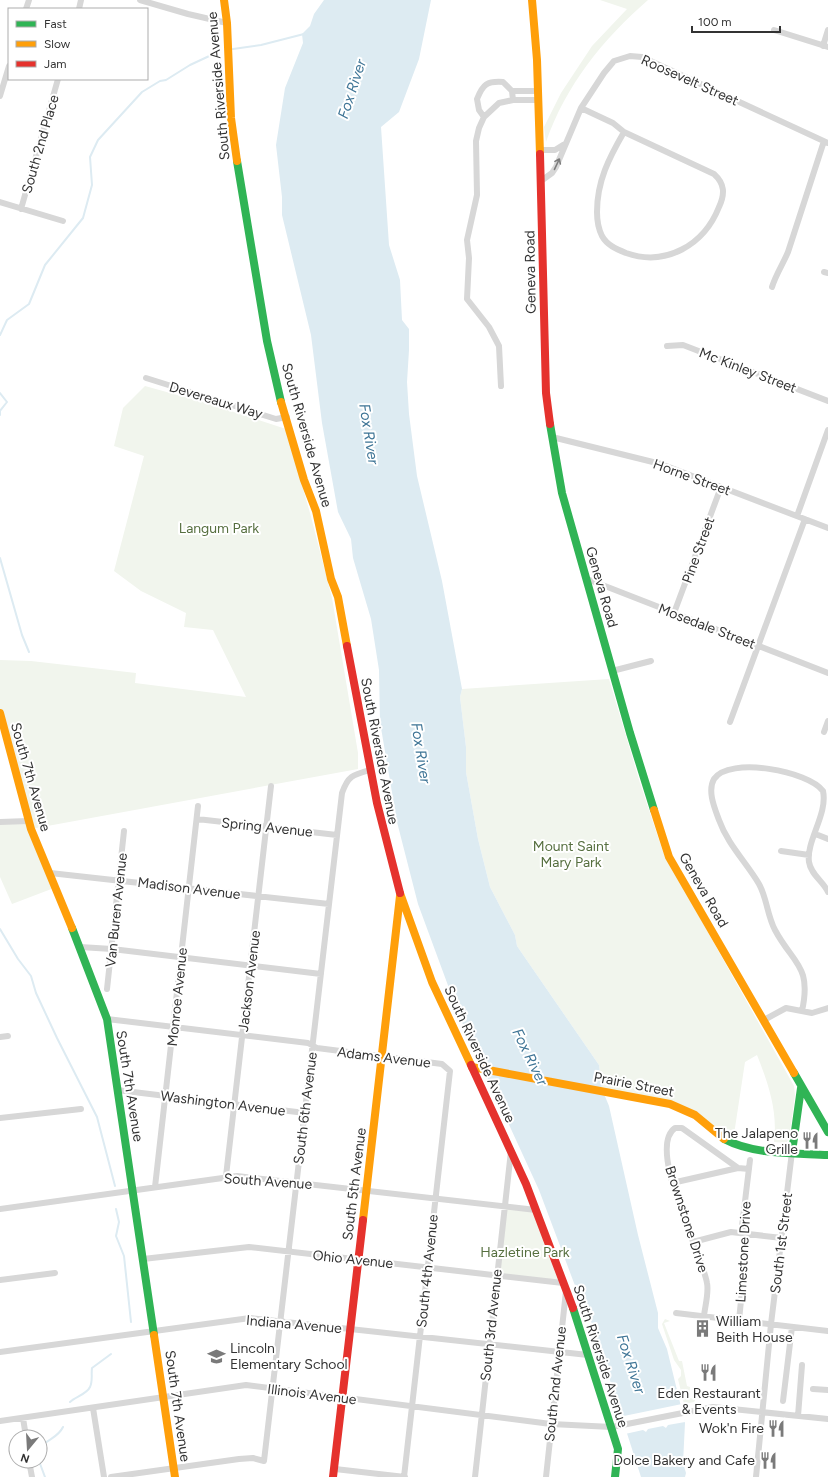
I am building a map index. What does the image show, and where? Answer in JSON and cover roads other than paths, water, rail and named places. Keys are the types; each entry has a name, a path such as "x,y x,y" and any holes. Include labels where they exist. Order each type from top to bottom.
{"main road":[{"name":"South Riverside Avenue","path":"224,0 227,23 232,118 240,179 267,341 282,404 304,480 316,511 331,579 338,598 381,824 401,893 434,986 511,1150 536,1210 565,1287 618,1448 615,1477"},
{"name":"Geneva Road","path":"532,0 537,60 536,100 540,150 546,393 562,493 612,671 669,857 828,1132"},
{"name":"South 7th Avenue","path":"0,713 13,757 28,821 80,947 107,1020 175,1477"},
{"name":"South 5th Avenue","path":"334,1473 401,893"},
{"name":"Prairie Street","path":"472,1067 618,1094 684,1108 695,1115 718,1136 730,1142 792,1152 828,1155"},
{"path":"792,1152 802,1088"}],"street":[{"path":"140,0 188,14 227,23"},
{"path":"774,30 826,47 828,30"},
{"name":"Roosevelt Street","path":"541,181 552,173 556,167 581,108 604,73 614,61 630,56 642,57 826,142"},
{"path":"0,96 8,69"},
{"name":"South 2nd Place","path":"21,209 58,80"},
{"path":"484,117 479,110 476,98 482,88 491,81 503,82 512,92 513,100"},
{"path":"512,92 537,91"},
{"path":"500,386 499,346 489,327 467,299 469,258 467,240 477,195 476,141 484,117 499,103 513,100 536,100"},
{"path":"581,108 613,123 624,132 714,174 720,180 723,186 723,195 715,217 698,238 681,251 662,257 639,256 616,249 601,235 598,226 598,192 607,162 624,132"},
{"path":"540,150 555,150 562,148 566,142"},
{"path":"772,287 776,274 783,264 788,252 826,142"},
{"path":"0,202 63,221"},
{"name":"Mc Kinley Street","path":"667,346 683,345 828,402"},
{"name":"Devereaux Way","path":"146,378 276,419 287,417"},
{"path":"797,516 828,430"},
{"name":"Horne Street","path":"552,437 661,464 828,528"},
{"name":"Pine Street","path":"674,613 721,487"},
{"path":"730,722 805,519"},
{"name":"Mosedale Street","path":"587,579 828,672"},
{"path":"612,671 651,661"},
{"path":"824,732 828,721"},
{"path":"802,1011 806,994 799,963 778,936 771,923 760,886 736,853 724,832 712,797 714,780 720,774 727,771 756,768 776,770 813,781 823,790 826,802 826,812 809,855 809,864 812,872 828,892"},
{"name":"South 6th Avenue","path":"174,1468 246,1458 264,1461 342,793 346,782 353,774 370,770"},
{"name":"Jackson Avenue","path":"226,1176 272,786"},
{"name":"Monroe Avenue","path":"155,1187 198,806"},
{"name":"Spring Avenue","path":"196,819 337,835"},
{"path":"0,822 28,821"},
{"name":"Van Buren Avenue","path":"106,989 112,949 124,831"},
{"path":"818,835 828,839"},
{"path":"781,852 809,855"},
{"name":"Madison Avenue","path":"50,873 329,904"},
{"path":"80,947 112,949 321,974"},
{"path":"764,1020 786,1008 812,1013 828,1008"},
{"name":"Adams Avenue","path":"107,1020 308,1043 317,1048 442,1064 447,1066"},
{"path":"0,1037 8,1036"},
{"name":"South 4th Avenue","path":"404,1477 450,1072 447,1066"},
{"name":"Washington Avenue","path":"117,1090 305,1113"},
{"path":"0,1118 81,1109"},
{"name":"Brownstone Drive","path":"704,1316 707,1282 672,1183 667,1158 667,1139 671,1131 679,1127 738,1168"},
{"name":"South 3rd Avenue","path":"475,1477 496,1275 511,1150"},
{"name":"South 1st Street","path":"756,1477 771,1324 792,1152"},
{"name":"Limestone Drive","path":"739,1320 745,1267 745,1240 742,1226 750,1160"},
{"path":"672,1183 738,1168 749,1169"},
{"name":"South Avenue","path":"0,1209 132,1191 226,1176 296,1182 428,1199 435,1198 536,1210"},
{"path":"693,1242 724,1233 782,1238"},
{"name":"Ohio Avenue","path":"143,1259 249,1247 496,1275 565,1287"},
{"path":"0,1280 56,1273"},
{"name":"South 2nd Avenue","path":"546,1477 565,1287"},
{"path":"676,1313 828,1331"},
{"name":"Indiana Avenue","path":"0,1352 250,1318 588,1355"},
{"path":"783,1401 792,1327"},
{"path":"798,1416 802,1365"},
{"name":"Illinois Avenue","path":"0,1421 164,1399 246,1386 551,1424 612,1427 713,1407 828,1419"},
{"path":"813,1389 828,1390"},
{"path":"93,1408 104,1477"},
{"path":"23,1418 25,1429"},
{"path":"111,1477 174,1468"},
{"path":"334,1473 404,1477"}],"water":[{"name":"Fox River","path":"324,0 431,0 419,59 399,112 381,127 389,245 400,280 402,320 409,329 407,382 409,414 417,476 442,581 462,689 460,697 466,747 466,772 478,839 490,887 515,935 517,946 599,1065 602,1089 609,1106 638,1235 658,1313 658,1328 667,1349 685,1423 683,1463 686,1473 685,1477 641,1477 590,1318 574,1283 539,1190 460,1018 418,904 397,822 380,722 379,670 371,619 353,558 351,539 338,512 322,423 311,335 282,215 282,197 276,145 285,88 303,43 302,34 310,26 314,14"}],"waterway":[{"path":"233,49 261,45 304,34"},
{"path":"0,335 7,320 29,304 45,265 83,218 92,185 90,157 98,140 142,92 160,81 166,80 190,65 220,51"},
{"path":"0,393 7,402 0,411 0,415"},
{"path":"0,558 22,635 29,652"},
{"path":"0,929 18,959 31,976 36,993 57,1038 97,1117 115,1186"},
{"path":"116,1209 119,1222 116,1236 124,1256 131,1322"},
{"path":"70,1402 84,1394 90,1387 92,1368 111,1354"},
{"path":"48,1441 58,1434 63,1427"},
{"path":"42,1469 45,1477"}],"place":[{"name":"The Jalapeno Grille","path":"811,1141"},
{"name":"William Beith House","path":"703,1329"},
{"name":"Lincoln Elementary School","path":"217,1356"},
{"name":"Eden Restaurant & Events","path":"709,1373"},
{"name":"Wok'n Fire","path":"777,1428"},
{"name":"Dolce Bakery and Cafe","path":"768,1460"}],"park label":[{"name":"Langum Park","path":"219,528"},
{"name":"Mount Saint Mary Park","path":"571,854"},
{"name":"Hazletine Park","path":"525,1252"}]}
